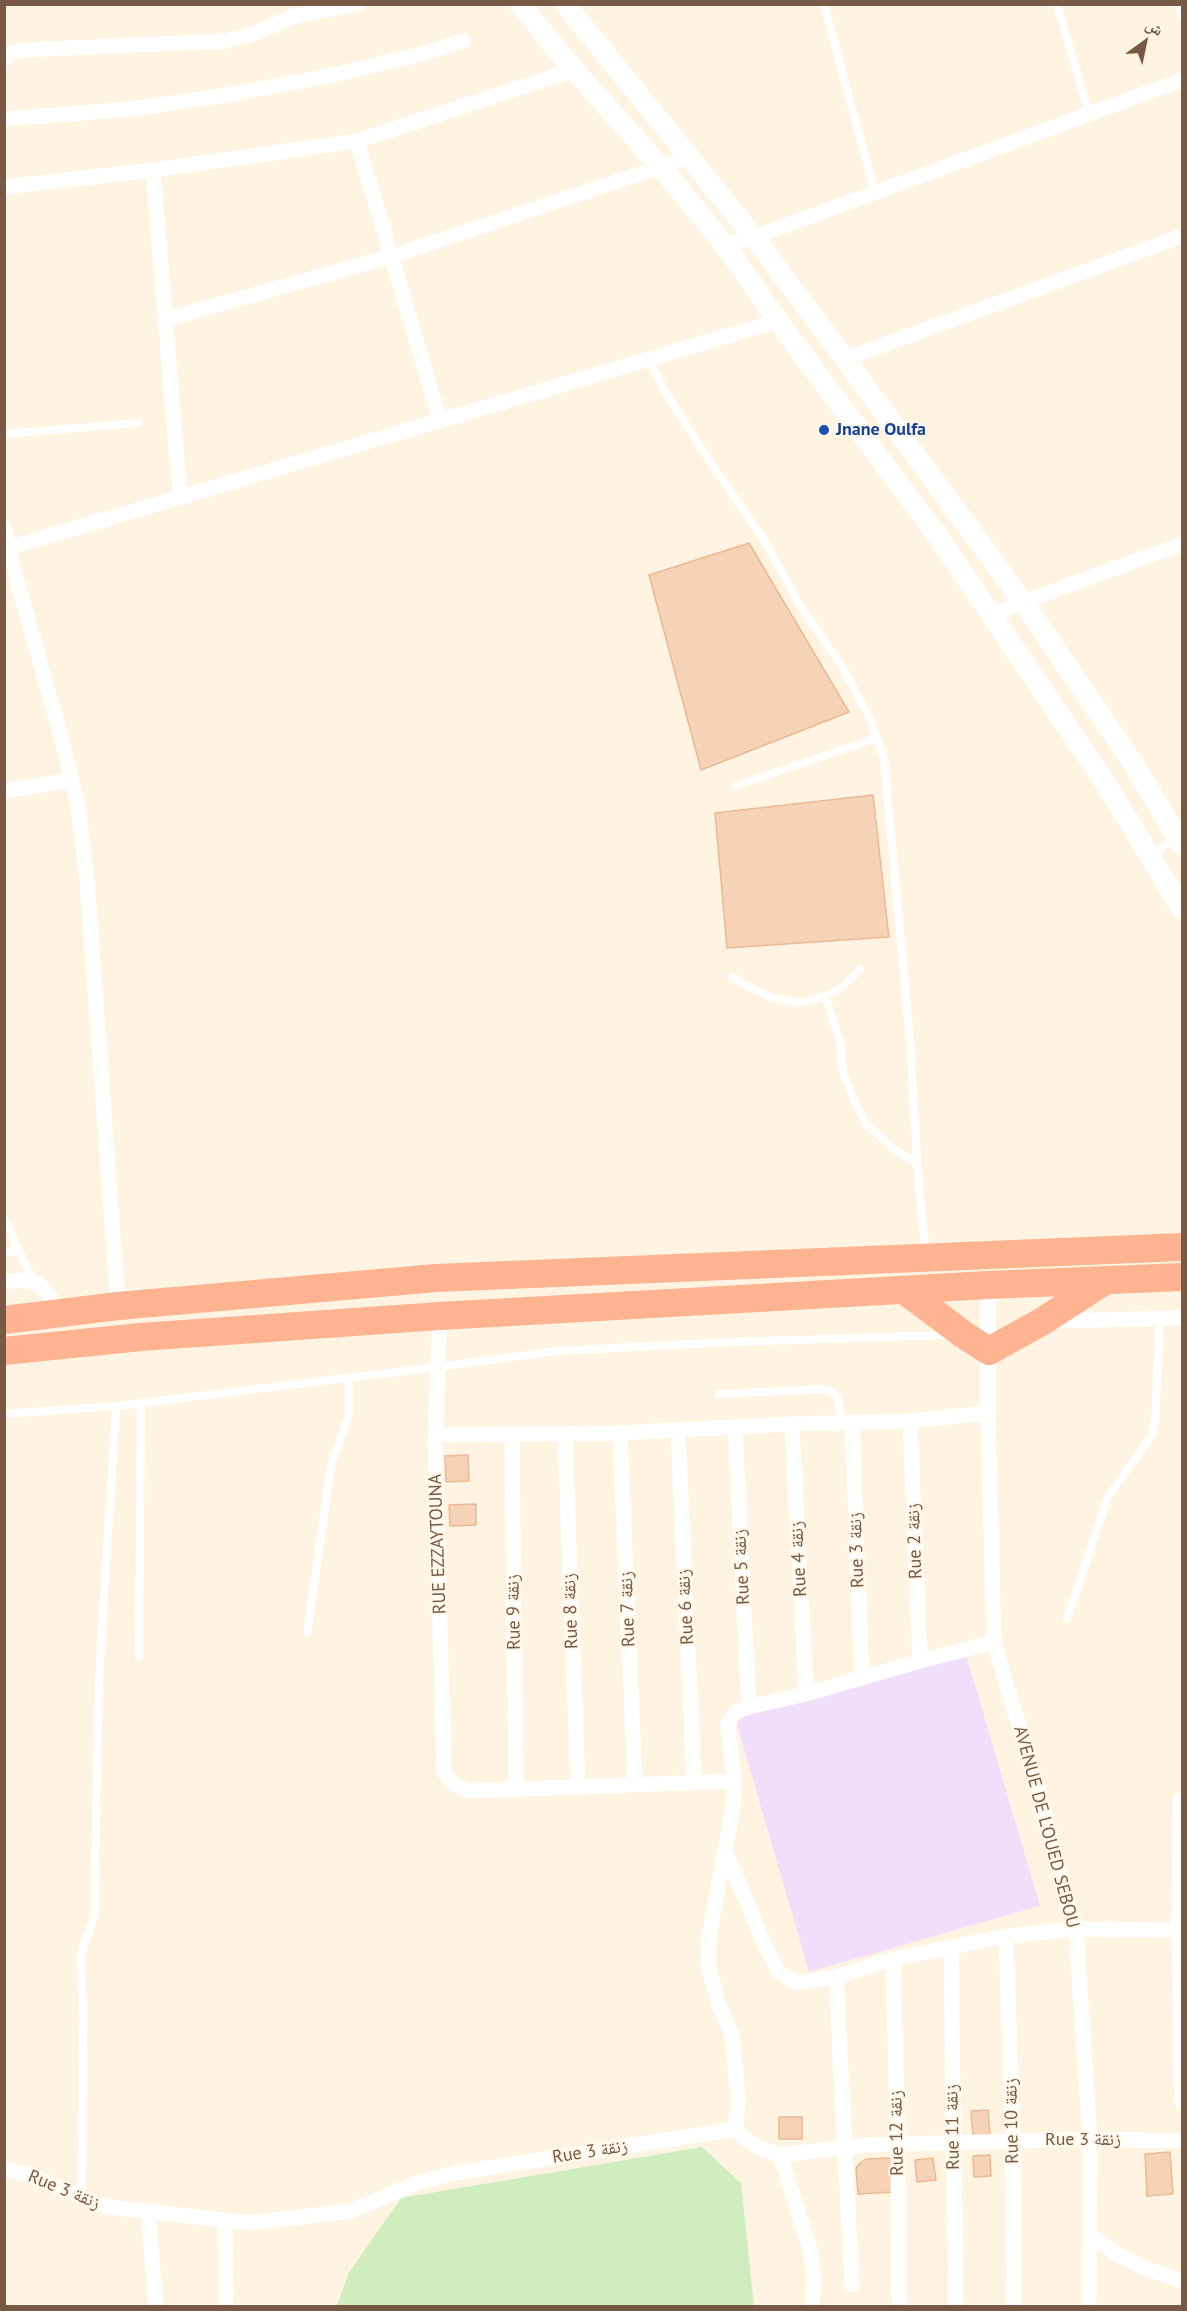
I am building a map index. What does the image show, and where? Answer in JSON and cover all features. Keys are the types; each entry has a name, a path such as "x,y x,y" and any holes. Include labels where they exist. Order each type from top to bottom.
{"highway":[{"path":"4,1320 118,1306 436,1278 1182,1247"},
{"path":"4,1352 141,1336 440,1316 988,1285 1182,1277"},
{"path":"904,1290 989,1351 1107,1280"}],"street":[{"path":"4,60 9,54 22,50 225,41 253,34 295,16 358,4"},
{"path":"520,4 574,70 662,167 725,245 778,321 939,538 1105,783 1182,909"},
{"path":"565,4 754,237 845,359 1023,603 1133,763 1181,838"},
{"path":"4,119 131,109 227,95 411,57 463,41"},
{"path":"4,187 153,170 357,141 574,70"},
{"path":"725,245 754,237 1182,80"},
{"path":"357,141 440,420"},
{"path":"166,319 392,256 662,167 688,156"},
{"path":"153,170 180,496"},
{"path":"845,359 1182,236"},
{"path":"8,548 778,321"},
{"path":"4,527 12,591 78,805 87,879 118,1306"},
{"path":"992,616 1182,544"},
{"path":"4,791 71,780"},
{"name":"AVENUE DE L'OUED SEBOU","path":"988,1254 988,1413 994,1642 1076,1929 1090,2139 1089,2307"},
{"path":"4,1282 33,1281 44,1288 63,1313"},
{"name":"RUE EZZAYTOUNA","path":"440,1316 435,1435 444,1772 454,1784 469,1791 516,1789"},
{"path":"1042,1321 1182,1318"},
{"path":"435,1435 620,1433 792,1424 910,1421 988,1413"},
{"name":"Rue 2 زنقة","path":"910,1421 920,1660"},
{"name":"Rue 3 زنقة","path":"847,1422 862,1678"},
{"name":"Rue 4 زنقة","path":"792,1424 806,1694"},
{"name":"Rue 5 زنقة","path":"735,1427 749,1707"},
{"name":"Rue 6 زنقة","path":"678,1430 694,1783"},
{"name":"Rue 7 زنقة","path":"620,1433 635,1784"},
{"name":"Rue 8 زنقة","path":"565,1434 578,1788"},
{"name":"Rue 9 زنقة","path":"512,1435 516,1789"},
{"path":"736,2129 738,2098 732,2034 719,2006 708,1965 709,1936 733,1808 734,1781 728,1726 736,1712 749,1707 806,1694 920,1660 994,1642"},
{"path":"516,1789 734,1781"},
{"path":"1181,1800 1182,2102"},
{"path":"725,1850 766,1948 779,1971 797,1983 836,1977 893,1959 1006,1936 1076,1929 1181,1930"},
{"name":"Rue 10 زنقة","path":"1006,1936 1014,2307"},
{"name":"Rue 11 زنقة","path":"951,1948 956,2307"},
{"name":"Rue 12 زنقة","path":"893,1959 898,2144 899,2307"},
{"path":"836,1977 843,2147 852,2285"},
{"name":"Rue 3 زنقة","path":"4,2169 30,2175 102,2206 249,2223 351,2211 417,2183 455,2173 736,2129 744,2138 758,2147 780,2154 898,2144 1090,2139 1182,2141"},
{"path":"780,2154 811,2252 814,2279 812,2307"},
{"path":"148,2211 156,2307"},
{"path":"225,2220 226,2307"},
{"path":"1090,2235 1119,2255 1145,2268 1182,2281"}],"lane":[{"path":"824,4 875,193"},
{"path":"1057,4 1089,114"},
{"path":"1179,4 1182,18"},
{"path":"649,358 668,397 764,540 801,607 842,666 870,719 884,759 909,1029 917,1163 927,1257"},
{"path":"4,434 138,423"},
{"path":"735,786 876,738"},
{"path":"1151,856 1181,838"},
{"path":"733,977 773,998 801,1002 825,996 840,989 860,969"},
{"path":"825,996 840,1041 843,1072 866,1124 895,1150 917,1163"},
{"path":"4,1218 33,1281"},
{"path":"4,1252 19,1251"},
{"path":"1067,1618 1108,1497 1152,1435 1155,1421 1160,1318"},
{"path":"4,1414 116,1406 557,1351 732,1342 964,1335"},
{"path":"307,1633 331,1466 349,1415 349,1377"},
{"path":"718,1394 825,1389 831,1391 838,1399 847,1422"},
{"path":"139,1657 141,1402"},
{"path":"82,2198 81,1956 94,1918 99,1677 116,1406"}],"shaded area":[{"path":"965,1651 1040,1906 809,1972 735,1718"}],"green space":[{"path":"702,2147 741,2183 754,2306 337,2306 348,2274 401,2198"}],"building":[{"path":"749,543 849,712 701,770 649,575"},
{"path":"873,795 889,937 727,948 715,813"},
{"path":"468,1455 469,1481 446,1482 445,1456"},
{"path":"476,1504 476,1525 450,1526 449,1505"},
{"path":"988,2110 990,2135 973,2136 971,2111"},
{"path":"779,2117 802,2117 802,2139 779,2139"},
{"path":"1170,2152 1173,2194 1147,2196 1145,2154"},
{"path":"990,2155 991,2176 974,2177 973,2156"},
{"path":"892,2158 894,2192 858,2194 856,2168 860,2163 866,2159"},
{"path":"933,2158 936,2180 917,2182 915,2160"}],"place":[{"name":"Jnane Oulfa","path":"824,430"}]}
